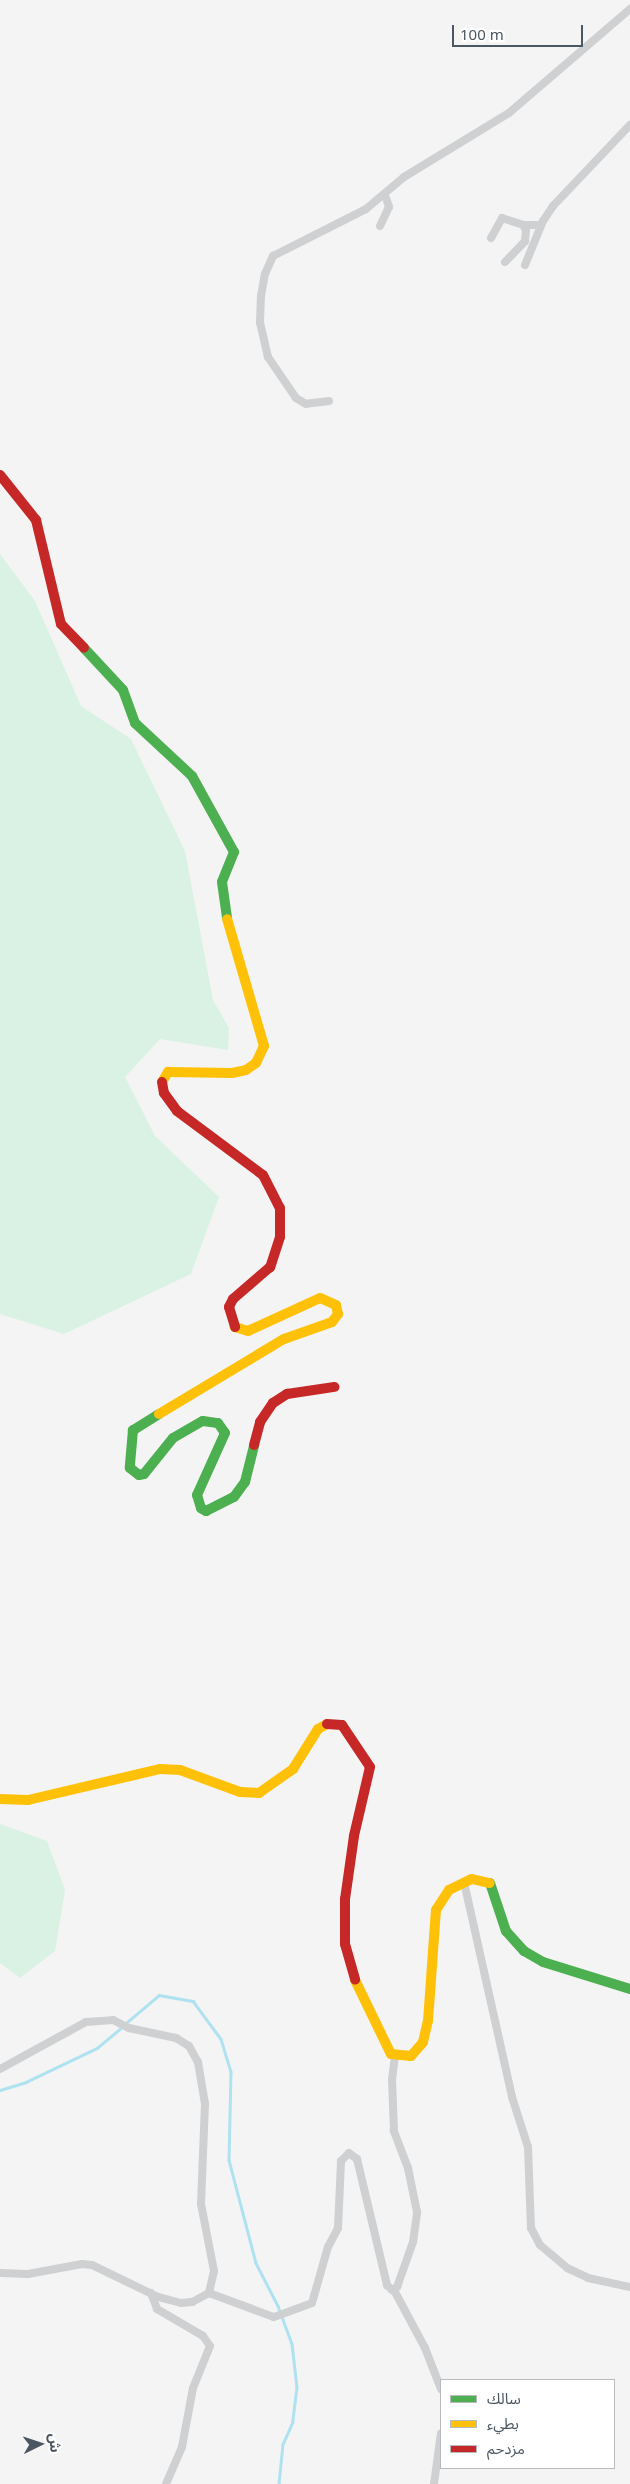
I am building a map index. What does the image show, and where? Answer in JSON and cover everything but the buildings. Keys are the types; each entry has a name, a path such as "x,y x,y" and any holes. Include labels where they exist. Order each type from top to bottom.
{"street":[{"path":"329,401 306,404 296,398 268,357 260,324 261,296 265,274 273,256 366,208 409,174 509,113 630,9"},
{"path":"525,265 541,225 553,206 630,124"},
{"path":"380,226 388,207 386,198"},
{"path":"492,238 502,218 523,226 541,225"},
{"path":"505,262 525,241 526,230 523,226"},
{"path":"0,475 36,520 61,624 123,690 136,723 192,776 234,852 222,882 224,910 264,1046 256,1063 246,1070 232,1073 177,1070 168,1072 162,1081 164,1093 177,1111 264,1175 280,1208 280,1237 270,1267 233,1299 229,1308 231,1322 234,1327 248,1331 320,1298 336,1306 338,1314 332,1322 284,1339 244,1361 133,1430 130,1468 139,1475 144,1474 173,1438 203,1421 218,1423 224,1433 224,1440 197,1495 201,1508 206,1511 213,1509 234,1497 245,1482 260,1422 273,1403 287,1394 311,1388 334,1387"},
{"path":"0,1798 28,1800 160,1769 186,1772 240,1792 259,1793 282,1780 293,1768 318,1729 326,1724 342,1725 370,1767 370,1778 354,1836 345,1899 345,1944 355,1981 388,2051 395,2056 411,2056 423,2042 428,2021 436,1910 449,1890 464,1882 478,1878 492,1884 506,1931 516,1946 534,1958 630,1989"},
{"path":"464,1882 512,2097 528,2147 531,2228 540,2245 567,2268 588,2278 630,2287"},
{"path":"0,2069 86,2022 113,2020 129,2028 176,2038 189,2046 198,2062 206,2122 201,2204 214,2271 209,2293"},
{"path":"394,2290 403,2275 417,2219 409,2174 394,2131 392,2080 395,2056"},
{"path":"0,2273 28,2274 82,2264 92,2265 151,2293 181,2303 192,2302 209,2293 274,2317 304,2308 314,2299 328,2247 338,2228 342,2162 349,2153 357,2158 387,2285 394,2290 425,2348 440,2386"},
{"path":"151,2293 156,2309 203,2336 210,2346 193,2388 182,2448 166,2484"},
{"path":"434,2484 440,2440"}],"green space":[{"path":"0,554 35,601 81,706 131,739 185,851 213,1000 229,1028 228,1050 160,1039 125,1077 155,1136 219,1197 191,1274 64,1334 0,1314"},
{"path":"0,1824 47,1841 65,1890 55,1951 20,1978 0,1963"}],"waterway":[{"path":"126,2023 159,1995 193,2001 221,2039 231,2072 229,2160 256,2263 278,2306 292,2344 297,2387 293,2422 283,2444 279,2484"},
{"path":"0,2090 26,2082 97,2048 122,2027"}],"traffic: fast":[{"path":"84,648 123,690 135,723 192,776 234,852 222,882 227,919"},
{"path":"159,1414 133,1430 130,1468 139,1475 144,1474 173,1438 203,1421 218,1423 225,1433 197,1495 201,1508 206,1511 234,1497 245,1482 254,1445"},
{"path":"490,1883 506,1931 524,1951 543,1962 630,1989"}],"traffic: slow":[{"path":"162,1082 168,1072 232,1073 246,1070 256,1063 264,1046 227,919"},
{"path":"159,1414 284,1339 332,1322 338,1314 336,1305 320,1298 248,1331 235,1327"},
{"path":"0,1799 28,1800 160,1769 180,1770 240,1792 259,1793 293,1769 318,1729 327,1724"},
{"path":"355,1980 391,2054 411,2056 423,2042 428,2021 436,1910 449,1890 472,1879 490,1883"}],"traffic: jam":[{"path":"0,475 36,520 61,624 84,648"},
{"path":"162,1082 164,1093 177,1111 263,1175 280,1208 280,1237 270,1267 233,1299 229,1307 235,1327"},
{"path":"254,1445 260,1422 273,1403 287,1394 334,1387"},
{"path":"327,1724 342,1725 370,1767 354,1836 345,1899 345,1944 355,1980"}]}
